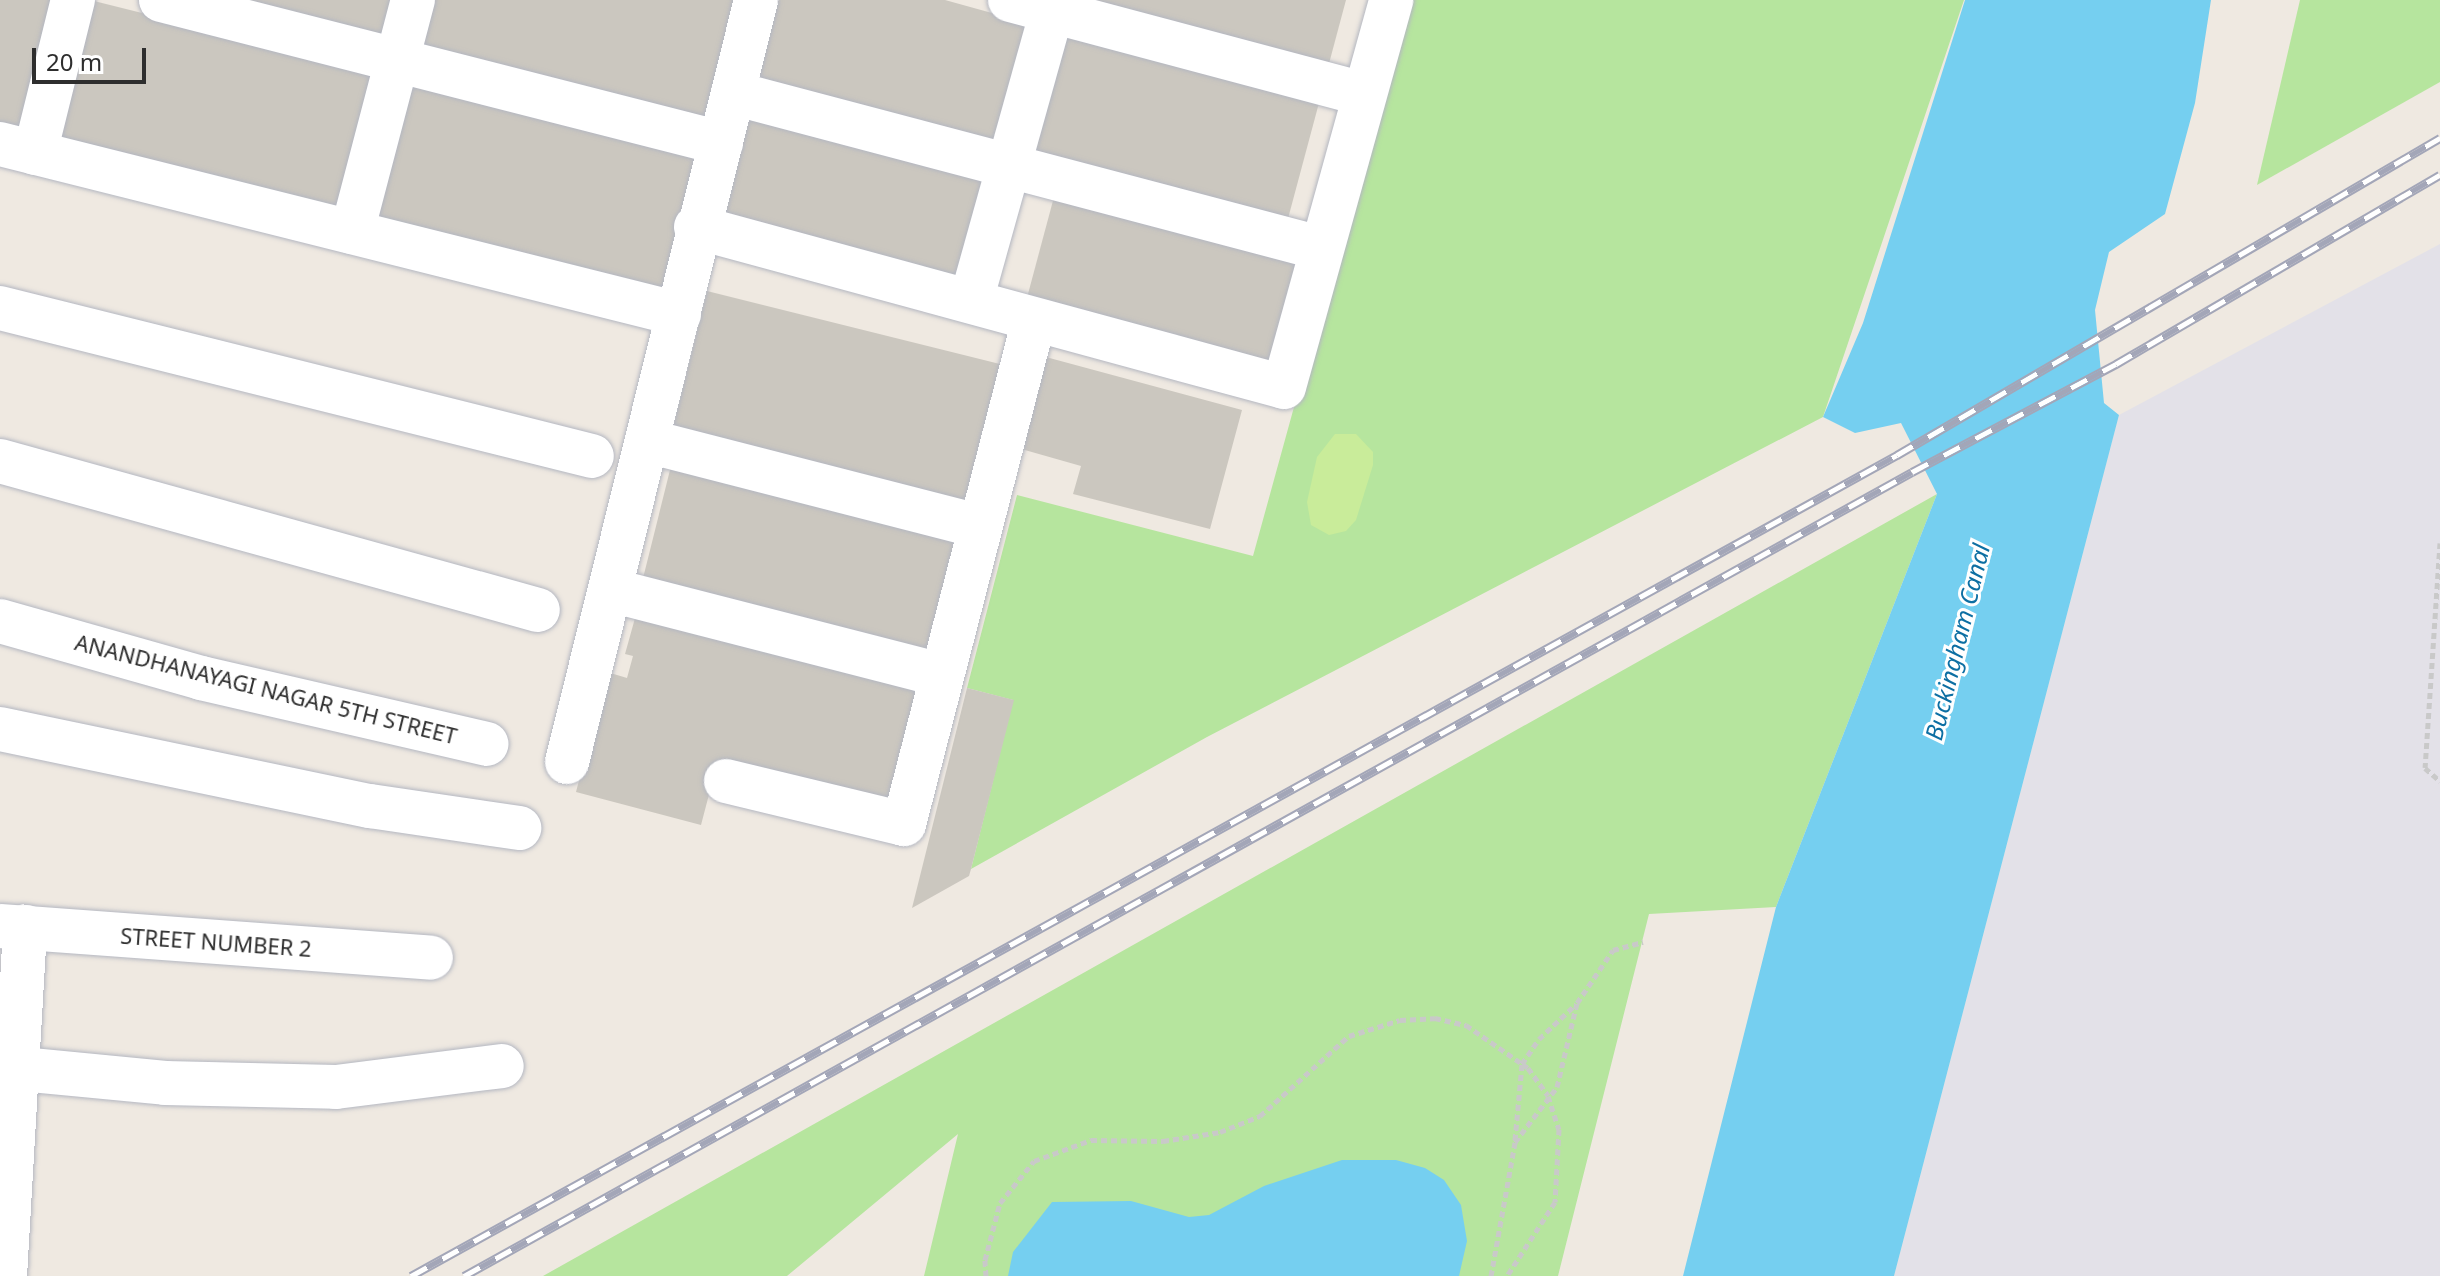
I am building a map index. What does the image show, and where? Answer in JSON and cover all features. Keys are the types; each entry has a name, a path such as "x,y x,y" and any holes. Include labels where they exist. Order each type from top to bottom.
{"street":[{"path":"73,0 18,149 679,314"},
{"path":"161,0 721,143"},
{"path":"352,232 413,0"},
{"path":"567,762 679,314 696,227 721,143 756,0"},
{"path":"1010,0 1054,6 1364,94"},
{"path":"696,227 1284,387 1391,0"},
{"path":"971,301 1054,6"},
{"path":"733,93 1320,248"},
{"path":"0,308 592,456"},
{"path":"726,781 904,824 977,526 1034,320"},
{"path":"647,441 977,526"},
{"path":"0,461 538,610"},
{"path":"610,590 940,675"},
{"name":"ANANDHANAYAGI NAGAR 5TH STREET","path":"0,621 201,678 486,744"},
{"path":"0,729 370,806 519,828"},
{"path":"5,1276 12,926"},
{"name":"STREET NUMBER 2","path":"12,926 431,958"},
{"path":"8,1067 165,1083 336,1087 502,1066"}],"path":[{"path":"2440,543 2425,768 2440,781"},
{"path":"1491,1276 1515,1142 1522,1064 1539,1039 1577,1003 1613,950 1643,942"},
{"path":"1515,1142 1548,1096 1566,1063 1577,1003"},
{"path":"986,1276 985,1260 1000,1203 1034,1161 1091,1140 1163,1141 1220,1132 1260,1116 1349,1036 1400,1020 1435,1018 1466,1025 1522,1064 1548,1096 1559,1129 1555,1202 1507,1276"}],"shaded area":[{"path":"2440,244 2440,1276 1894,1276 2119,415"}],"green space":[{"path":"1406,0 1964,0 1823,417 1207,737 971,869 1013,700 967,688 1017,495 1253,556"},
{"path":"2300,0 2440,0 2440,82 2257,185"},
{"path":"1335,434 1356,434 1373,452 1373,465 1356,520 1346,531 1329,535 1311,525 1307,502 1317,457"},
{"path":"1937,494 1776,907 1649,914 1558,1276 924,1276 958,1134 787,1276 543,1276"}],"water":[{"name":"Buckingham Canal","path":"1965,0 2211,0 2195,103 2165,214 2109,252 2095,310 2104,403 2119,415 1894,1276 1683,1276 1776,907 1937,494 1901,423 1855,433 1823,417 1863,323"},
{"path":"1342,1160 1396,1160 1425,1168 1444,1180 1461,1205 1467,1241 1459,1276 1008,1276 1013,1252 1052,1202 1131,1201 1189,1217 1209,1215 1264,1186"}],"building":[{"path":"0,0 60,0 25,134 0,127"},
{"path":"90,0 382,73 347,214 55,141"},
{"path":"228,0 399,0 388,42"},
{"path":"431,0 737,0 706,123 419,48"},
{"path":"766,0 945,0 1032,24 998,152 744,83"},
{"path":"1074,0 1346,0 1327,71"},
{"path":"1066,31 1320,99 1286,228 1032,159"},
{"path":"407,79 702,158 664,299 369,220"},
{"path":"743,105 995,173 965,284 713,216"},
{"path":"1058,182 1311,250 1279,371 1026,303"},
{"path":"707,291 1005,365 969,508 671,434"},
{"path":"1031,353 1242,410 1210,529 1073,494 1081,466 1007,445"},
{"path":"672,462 961,534 930,657 641,585"},
{"path":"637,611 925,686 893,809 717,764 701,825 576,792 607,672 627,678 633,656 625,654"},
{"path":"967,688 1014,700 969,876 912,908"}],"railway":[{"path":"411,1276 1897,455 2440,138"},
{"path":"464,1276 1912,472 2116,364 2440,175"}]}
